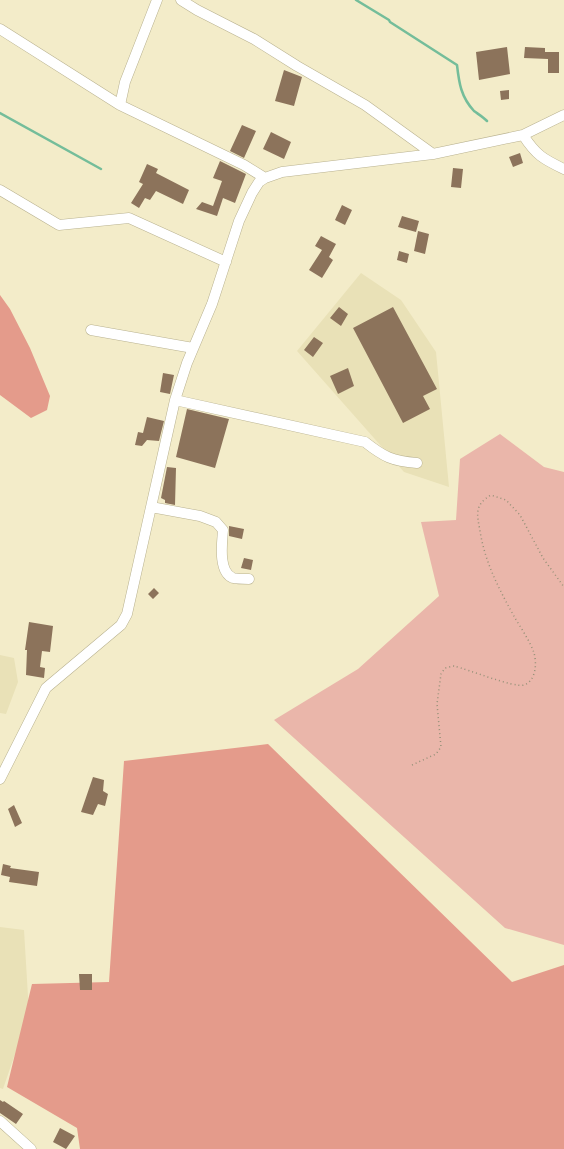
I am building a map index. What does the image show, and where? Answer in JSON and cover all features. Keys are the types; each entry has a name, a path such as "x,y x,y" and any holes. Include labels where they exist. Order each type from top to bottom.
{"street":[{"path":"120,105 125,82 157,0"},
{"path":"181,0 197,10 254,39 297,66 365,105 433,154"},
{"path":"0,29 120,105 244,165 265,178"},
{"path":"0,779 46,688 121,625 127,614 175,400 193,348 212,304 239,221 252,193 259,182 265,178 282,172 433,154 523,134 564,115"},
{"path":"523,134 532,150 545,160 564,169"},
{"path":"0,190 59,225 129,218 226,262"},
{"path":"91,330 193,348"},
{"path":"175,400 365,442 387,457 399,462 418,463"},
{"path":"151,507 200,516 216,522 223,530 221,552 225,572 233,578 249,579"},
{"path":"0,1121 31,1149"}],"path":[{"path":"412,765 436,754 441,747 437,704 441,674 445,668 454,666 512,684 523,685 531,680 536,668 534,653 498,587 482,546 477,517 478,507 483,500 491,495 506,500 520,515 543,558 564,587"}],"shaded area":[{"path":"361,273 401,300 436,352 449,487 404,472 297,351"},
{"path":"0,295 10,309 30,348 50,396 47,410 31,418 0,395"},
{"path":"500,434 544,467 564,472 564,945 505,928 274,720 358,669 439,596 421,522 456,520 460,459"},
{"path":"0,655 14,658 18,682 6,714 0,713"},
{"path":"268,744 512,982 564,965 564,1149 80,1149 77,1128 7,1087 32,984 109,982 124,761"},
{"path":"0,927 24,930 29,1013 3,1089 0,1088"}],"building":[{"path":"507,47 510,74 479,80 476,52"},
{"path":"525,47 545,48 545,52 559,52 559,73 548,73 548,59 524,58"},
{"path":"284,70 302,77 294,106 275,101"},
{"path":"509,90 509,99 501,100 500,91"},
{"path":"242,125 256,131 244,158 230,151"},
{"path":"271,132 291,142 284,159 263,149"},
{"path":"520,153 523,163 513,167 509,157"},
{"path":"220,161 246,174 235,203 223,198 217,216 196,209 202,202 213,206 222,181 213,178"},
{"path":"147,164 158,169 156,173 189,190 183,204 156,191 150,200 145,198 139,208 131,203 143,184 139,182"},
{"path":"453,168 463,169 461,188 451,187"},
{"path":"342,205 352,210 345,225 335,220"},
{"path":"402,216 419,221 416,232 398,227"},
{"path":"418,231 429,234 425,254 414,251"},
{"path":"321,236 336,244 329,257 333,260 322,278 309,270 322,250 315,246"},
{"path":"399,251 409,254 407,263 397,260"},
{"path":"339,307 348,314 341,326 330,318"},
{"path":"393,307 437,389 423,396 430,409 403,423 353,328"},
{"path":"314,337 323,343 313,357 304,350"},
{"path":"348,368 354,386 338,394 330,376"},
{"path":"163,373 174,375 170,394 160,392"},
{"path":"187,409 229,419 215,468 176,457"},
{"path":"147,417 164,421 159,441 147,440 142,446 135,445 138,432 143,433"},
{"path":"167,467 176,468 175,505 165,503 165,500 161,498"},
{"path":"229,526 244,529 242,539 229,536"},
{"path":"244,558 253,560 251,570 241,568"},
{"path":"154,588 159,593 153,599 148,594"},
{"path":"29,622 53,626 50,652 42,651 40,667 45,668 44,678 26,675 27,650 25,650"},
{"path":"93,777 104,780 103,791 108,794 105,806 98,804 93,815 81,812"},
{"path":"14,805 22,823 15,827 8,809"},
{"path":"3,864 11,866 10,868 39,872 37,886 9,882 10,877 1,875"},
{"path":"79,974 92,974 92,990 80,990"},
{"path":"0,1100 3,1102 4,1101 23,1114 16,1124 0,1113"},
{"path":"60,1128 75,1136 66,1149 53,1142"}],"waterway":[{"path":"356,0 457,65 463,95 474,111 487,121"},
{"path":"0,113 101,169"}]}
